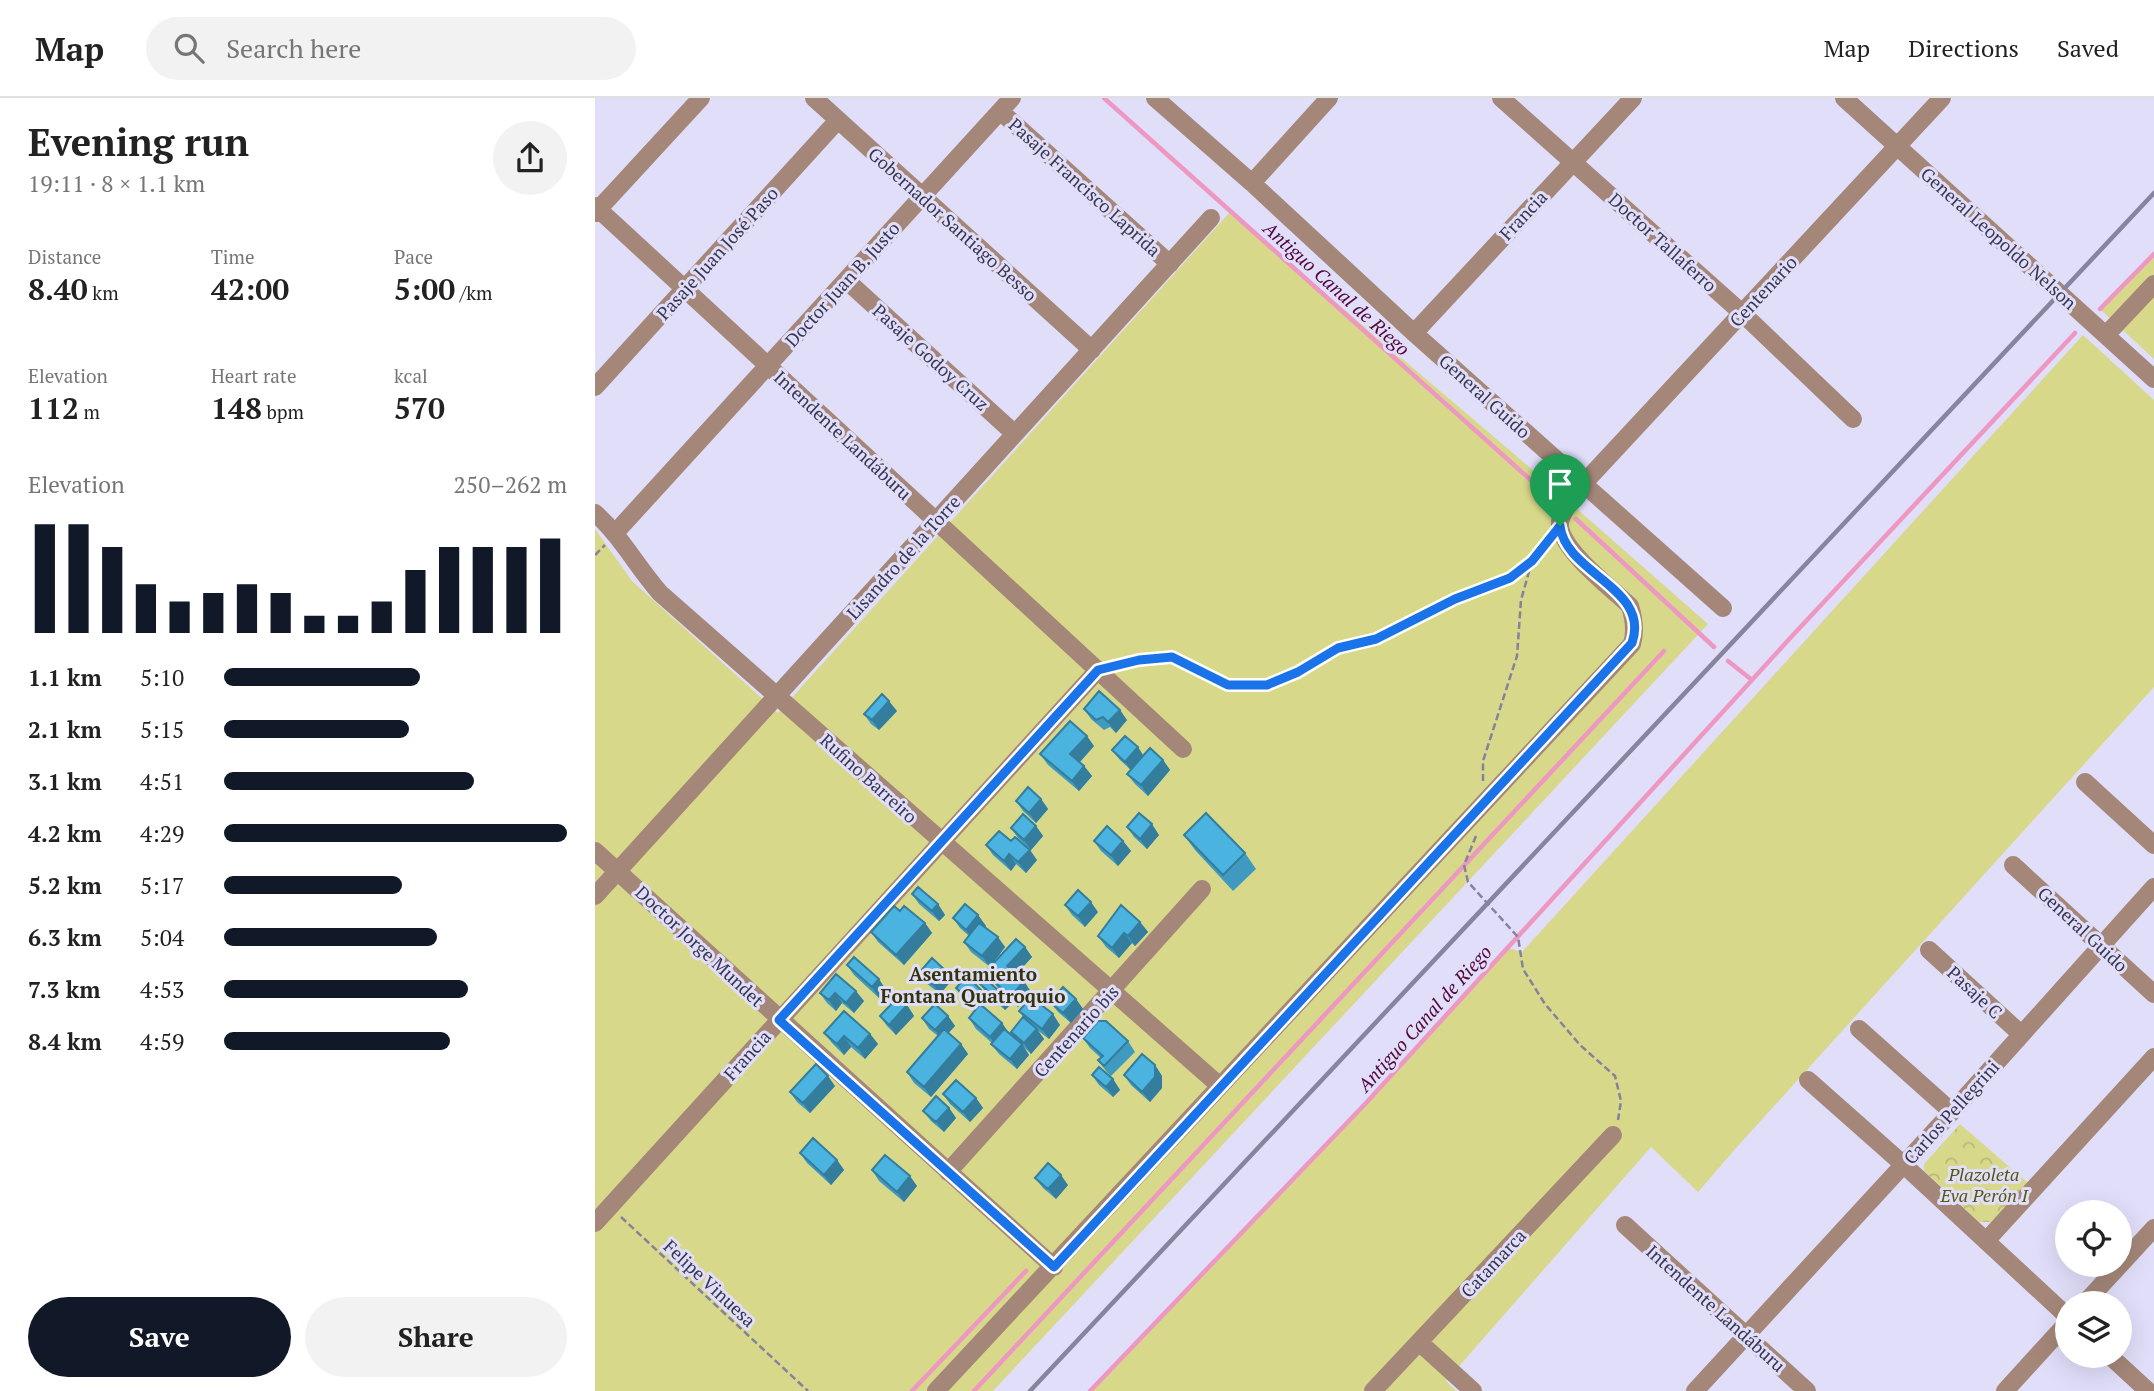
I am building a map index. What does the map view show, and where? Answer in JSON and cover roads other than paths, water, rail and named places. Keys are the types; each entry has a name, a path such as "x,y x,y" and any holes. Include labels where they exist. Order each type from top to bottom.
{"street":[{"path":"596,210 701,98"},
{"name":"Gobernador Santiago Besso","path":"814,98 1092,350"},
{"name":"General Guido","path":"1155,98 1723,608"},
{"path":"1252,183 1329,98"},
{"name":"Doctor Tallaferro","path":"1501,98 1742,313 1853,419"},
{"name":"Francia","path":"1414,333 1633,98"},
{"name":"General Leopoldo Nelson","path":"1844,98 2154,379"},
{"name":"Centenario","path":"1220,1086 1632,643 1635,635 1630,606 1576,555 1561,534 1560,519 1583,484 1942,98"},
{"name":"Doctor Juan B. Justo","path":"616,532 1006,104"},
{"name":"Pasaje Francisco Laprida","path":"1006,104 1170,264"},
{"name":"Pasaje Juan José Paso","path":"595,387 838,120"},
{"name":"Intendente Landáburu","path":"596,210 1184,749"},
{"name":"Lisandro de la Torre","path":"595,896 1211,218"},
{"name":"Pasaje Godoy Cruz","path":"846,279 1015,434"},
{"path":"2106,335 2154,284"},
{"name":"Rufino Barreiro","path":"595,513 616,532 660,593 1220,1086"},
{"name":"Francia","path":"595,1223 1098,670"},
{"path":"2085,782 2154,845"},
{"name":"Doctor Jorge Mundet","path":"595,851 1054,1267"},
{"name":"General Guido","path":"2013,865 2154,994"},
{"name":"Carlos Pellegrini","path":"1695,1391 1904,1165 2154,887"},
{"name":"Centenario bis","path":"948,1172 1202,889"},
{"name":"Pasaje C","path":"1929,950 2021,1034"},
{"path":"1859,1029 1952,1112"},
{"path":"1986,1241 2154,1057"},
{"path":"1808,1080 2055,1305"},
{"path":"936,1391 1220,1086"},
{"name":"Catamarca","path":"1373,1391 1613,1135"},
{"name":"Intendente Landáburu","path":"1625,1225 1807,1391"},
{"path":"2096,1291 2154,1228"},
{"path":"2005,1391 2055,1336"},
{"path":"1419,1342 1473,1391"},
{"path":"2123,1368 2148,1391"}],"waterway":[{"name":"Antiguo Canal de Riego","path":"1104,98 1552,499"},
{"path":"2100,309 2154,254"},
{"name":"Antiguo Canal de Riego","path":"1090,1391 1366,1103 1793,635 2075,333"},
{"name":"Antiguo Canal de Riego","path":"1576,519 1714,647"},
{"path":"974,1391 1664,651"},
{"name":"Antiguo Canal de Riego","path":"1728,661 1752,680"},
{"path":"912,1391 1026,1271"}],"railway":[{"path":"1030,1391 2154,193"}],"district":[{"name":"Asentamiento Fontana Quatroquio","path":"973,984"}],"park label":[{"name":"Plazoleta Eva Perón I","path":"1984,1184"}]}
